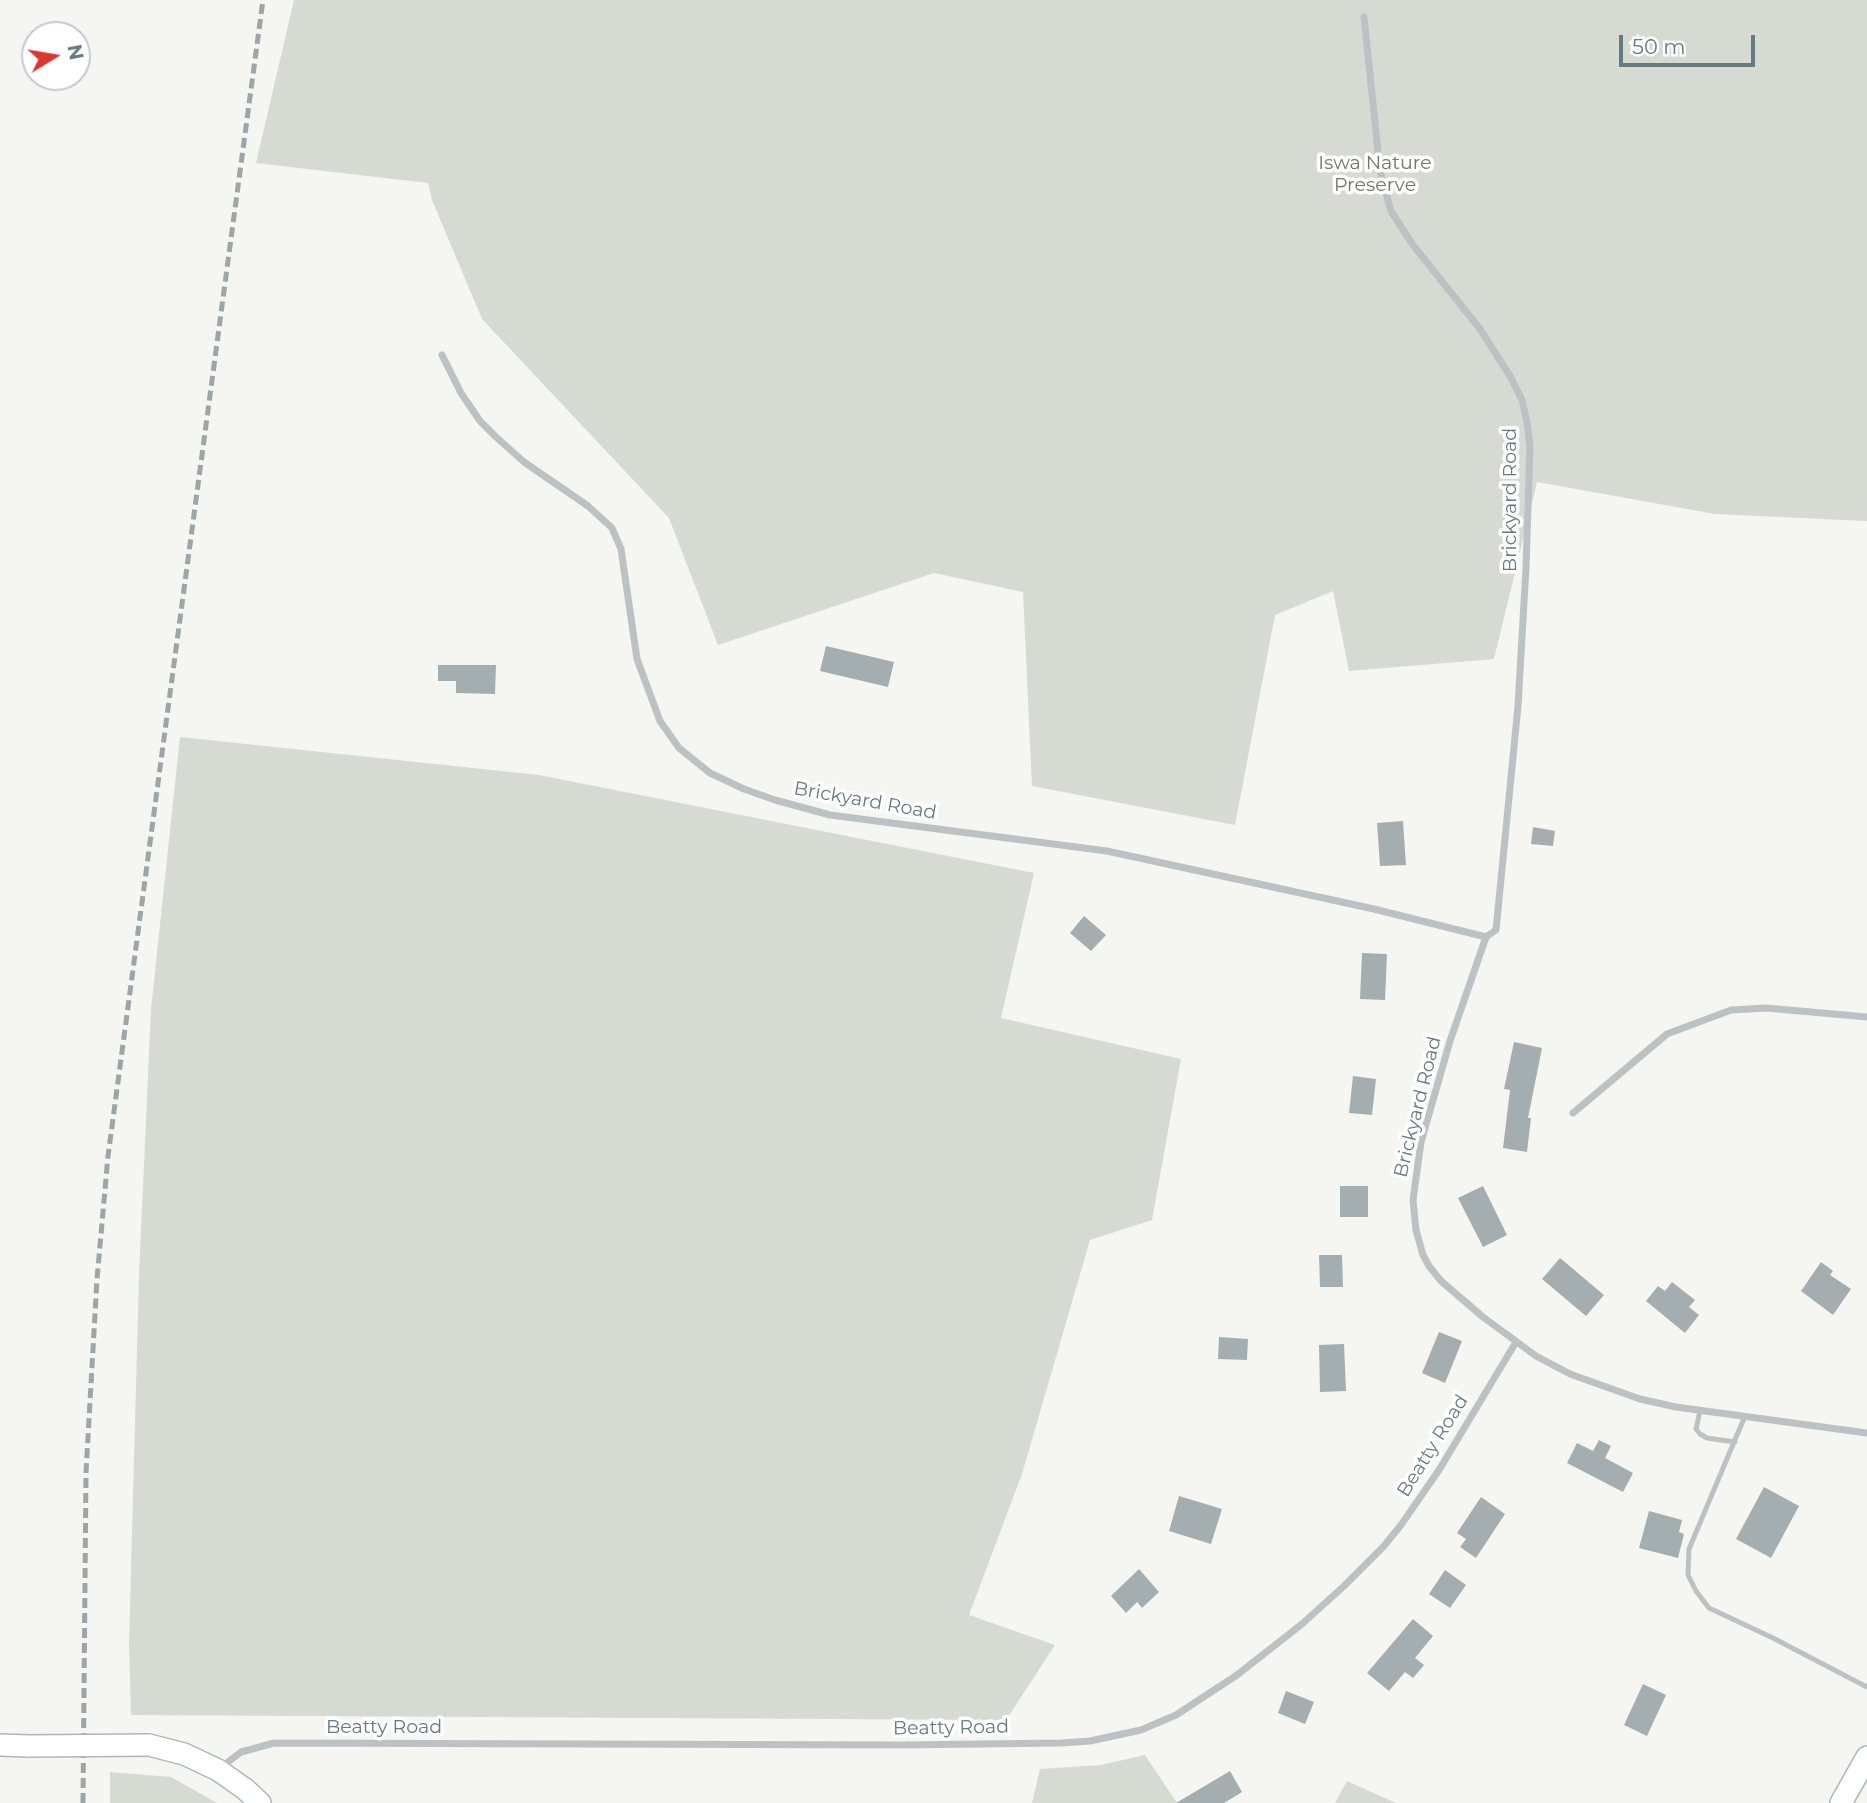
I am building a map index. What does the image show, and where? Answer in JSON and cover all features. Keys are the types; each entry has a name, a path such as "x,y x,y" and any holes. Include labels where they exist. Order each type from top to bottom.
{"street":[{"name":"Brickyard Road","path":"1364,17 1380,172 1391,211 1413,245 1499,356 1522,400 1530,446 1518,706 1496,930 1486,937 1450,1041 1421,1142 1413,1200 1416,1230 1423,1255 1441,1281 1516,1342 1553,1366 1609,1390 1700,1411 1825,1425 1867,1433"},
{"name":"Brickyard Road","path":"442,355 461,393 480,421 496,438 524,462 588,506 612,528 621,549 637,659 660,721 678,748 710,773 775,800 830,815 1107,851 1362,906 1486,937"},
{"path":"1573,1113 1667,1034 1731,1010 1766,1008 1867,1017"},
{"name":"Beatty Road","path":"218,1770 241,1752 274,1743 1034,1743 1090,1741 1140,1730 1176,1715 1237,1675 1311,1616 1384,1546 1438,1470 1516,1342"},
{"path":"0,1745 149,1745 184,1754 218,1770 260,1803"},
{"path":"1841,1803 1867,1757"}],"lane":[{"path":"1700,1411 1696,1429 1700,1434 1707,1438 1735,1442"},
{"path":"1745,1416 1689,1549 1688,1575 1696,1591 1710,1608 1867,1688"}],"green space":[{"name":"Iswa Nature Preserve","path":"294,0 1867,0 1867,521 1715,514 1537,482 1494,659 1349,671 1333,591 1275,615 1235,825 1032,786 1023,592 934,573 718,645 669,518 482,319 432,200 428,183 256,163"},
{"path":"180,737 539,775 1034,873 1001,1018 1181,1059 1152,1220 1090,1240 1022,1474 969,1615 1055,1645 1006,1720 131,1715 129,1644 139,1275 151,1009"},
{"path":"1145,1755 1177,1803 1032,1803 1040,1769 1101,1765"},
{"path":"110,1772 171,1777 217,1803 110,1803"},
{"path":"1347,1781 1396,1803 1335,1803"}],"building":[{"path":"826,646 894,662 888,687 820,671"},
{"path":"438,665 496,665 495,694 456,693 456,681 438,681"},
{"path":"1403,821 1406,865 1380,866 1377,823"},
{"path":"1533,827 1555,831 1553,846 1531,844"},
{"path":"1084,916 1106,935 1091,951 1070,933"},
{"path":"1362,953 1387,954 1385,1000 1360,999"},
{"path":"1514,1042 1542,1048 1528,1118 1531,1118 1527,1152 1503,1148 1510,1090 1504,1089"},
{"path":"1353,1076 1376,1079 1372,1115 1349,1113"},
{"path":"1340,1186 1368,1186 1368,1217 1340,1217"},
{"path":"1483,1186 1507,1235 1483,1247 1458,1198"},
{"path":"1319,1255 1342,1255 1343,1287 1320,1287"},
{"path":"1560,1258 1604,1295 1586,1316 1542,1279"},
{"path":"1821,1262 1833,1271 1830,1275 1851,1289 1833,1315 1801,1291"},
{"path":"1672,1282 1695,1300 1689,1307 1699,1315 1685,1333 1646,1301 1658,1286 1665,1291"},
{"path":"1439,1332 1462,1341 1445,1383 1422,1373"},
{"path":"1219,1337 1248,1339 1247,1360 1218,1359"},
{"path":"1344,1344 1346,1391 1320,1392 1319,1345"},
{"path":"1599,1440 1611,1446 1605,1458 1633,1473 1623,1492 1567,1463 1577,1443 1593,1451"},
{"path":"1764,1487 1799,1506 1771,1558 1736,1539"},
{"path":"1179,1496 1222,1509 1211,1544 1169,1531"},
{"path":"1481,1497 1505,1514 1476,1558 1460,1547 1466,1539 1457,1533"},
{"path":"1649,1511 1682,1520 1679,1532 1684,1534 1678,1558 1639,1548"},
{"path":"1139,1569 1159,1592 1142,1608 1137,1602 1126,1613 1111,1596"},
{"path":"1445,1570 1466,1585 1450,1608 1429,1594"},
{"path":"1413,1619 1433,1636 1415,1658 1424,1665 1413,1678 1405,1672 1389,1691 1367,1673"},
{"path":"1643,1684 1666,1695 1647,1736 1624,1725"},
{"path":"1286,1691 1314,1702 1305,1724 1278,1713"},
{"path":"1230,1771 1242,1792 1224,1803 1176,1803"}],"railway":[{"path":"83,1803 86,1472 97,1279 108,1156 263,0"}]}
